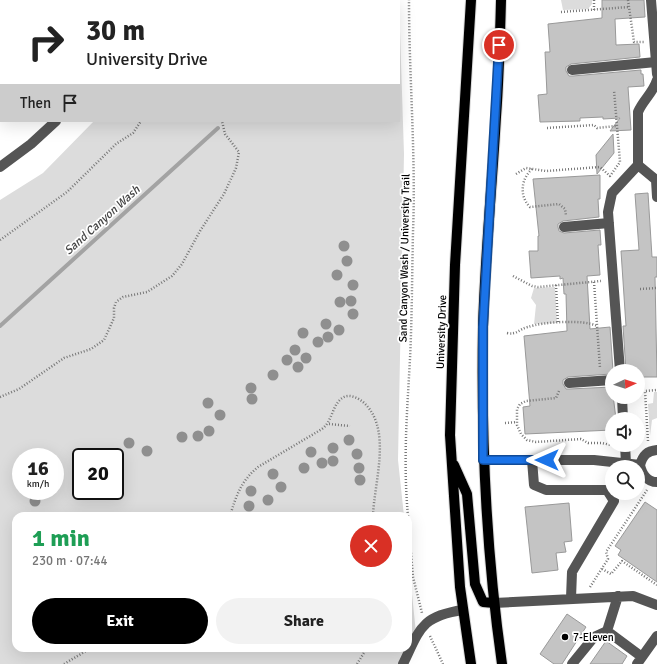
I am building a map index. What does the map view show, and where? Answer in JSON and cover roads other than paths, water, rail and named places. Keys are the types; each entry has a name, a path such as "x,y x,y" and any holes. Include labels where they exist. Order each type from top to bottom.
{"main road":[{"name":"University Drive","path":"471,0 455,265 451,370 451,459 463,610 471,664"},
{"path":"501,0 496,115 488,220 483,327 483,460 494,603 502,664"},
{"path":"451,459 467,494 475,584 483,602 494,603"}],"street":[{"path":"651,0 657,74"},
{"path":"572,70 656,62"},
{"path":"619,364 608,212 612,193 638,165 638,112 641,105 654,89 657,80"},
{"path":"646,99 657,99"},
{"path":"0,167 31,144 55,122"},
{"path":"638,165 656,180 657,197"},
{"path":"565,222 609,223"},
{"path":"569,384 605,381"},
{"path":"642,460 643,456 653,447"},
{"path":"483,460 605,461"},
{"path":"532,460 534,485 546,490 607,490 614,501 572,572 572,598"},
{"path":"645,477 655,482"},
{"path":"572,664 594,637 607,631 618,596"},
{"path":"494,603 584,597 633,596 657,605"},
{"path":"412,646 425,623 438,616 463,610"},
{"path":"607,631 640,660 657,636"},
{"path":"402,664 409,652"}],"waterway":[{"name":"Sand Canyon Wash","path":"0,326 218,128"}],"place":[{"name":"7-Eleven","path":"565,637"}]}
